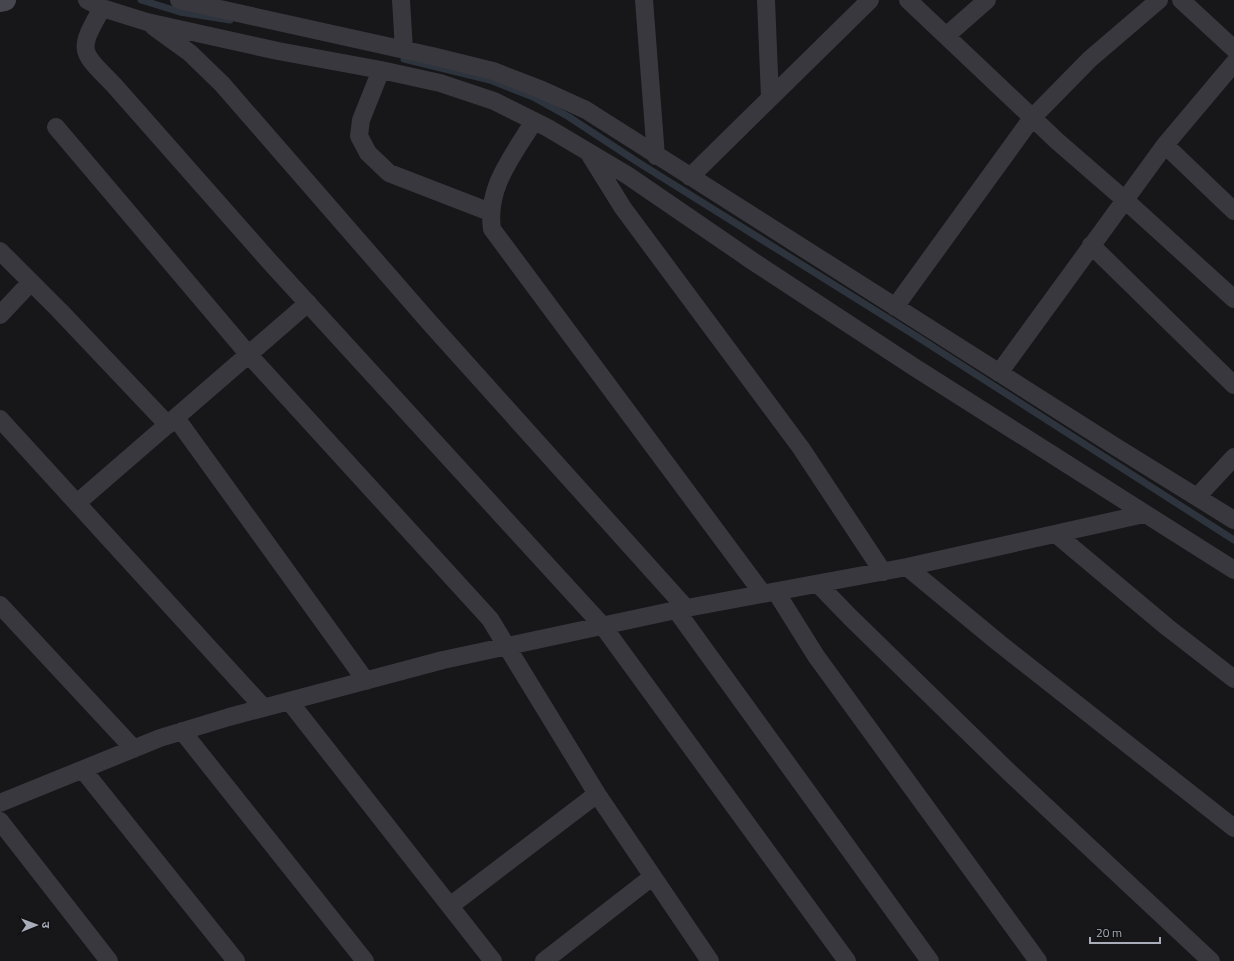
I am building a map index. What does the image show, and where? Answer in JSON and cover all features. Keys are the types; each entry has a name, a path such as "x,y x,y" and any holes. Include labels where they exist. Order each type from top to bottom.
{"street":[{"path":"0,1 5,0"},
{"path":"179,0 493,71 542,90 586,110 656,156 1234,520"},
{"path":"401,0 404,50"},
{"path":"644,0 656,156"},
{"path":"766,0 770,98"},
{"path":"690,177 870,0"},
{"path":"908,0 1032,118 1234,299"},
{"path":"946,36 987,0"},
{"path":"895,307 1032,118 1090,59 1159,0"},
{"path":"1181,0 1234,50"},
{"path":"847,961 602,625 308,304 113,84 89,60 85,48 85,40 95,4 146,22 278,51 381,70 440,84 494,101 534,121 627,175 754,262 907,362 1234,570"},
{"path":"146,22 190,53 222,84 681,609 930,961"},
{"path":"999,373 1165,145 1234,63"},
{"path":"381,70 361,120 359,136 368,153 389,173 490,212"},
{"path":"534,121 497,184 490,212 492,229 496,236 769,593 1038,961"},
{"path":"56,127 249,355 490,619 597,794 710,961"},
{"path":"1165,145 1234,211"},
{"path":"589,152 623,208 801,448 883,572"},
{"path":"1091,245 1234,385"},
{"path":"0,251 172,421 366,681"},
{"path":"0,315 30,282"},
{"path":"77,503 308,304"},
{"path":"0,419 264,707"},
{"path":"1197,497 1234,457"},
{"path":"3,798 83,770 134,748 182,731 264,707 443,660 505,645 681,609 883,572 1144,514"},
{"path":"1056,534 1167,626 1234,679"},
{"path":"907,567 1005,648 1234,828"},
{"path":"818,584 850,618 1010,773 1211,961"},
{"path":"0,605 134,748"},
{"path":"289,701 493,961"},
{"path":"182,731 365,961"},
{"path":"83,770 236,961"},
{"path":"450,906 597,794"},
{"path":"0,821 109,961"},
{"path":"544,961 652,877"}],"waterway":[{"path":"141,0 180,12 230,20"},
{"path":"404,59 490,80 533,97 569,117 636,161 916,336 1234,540"}]}
